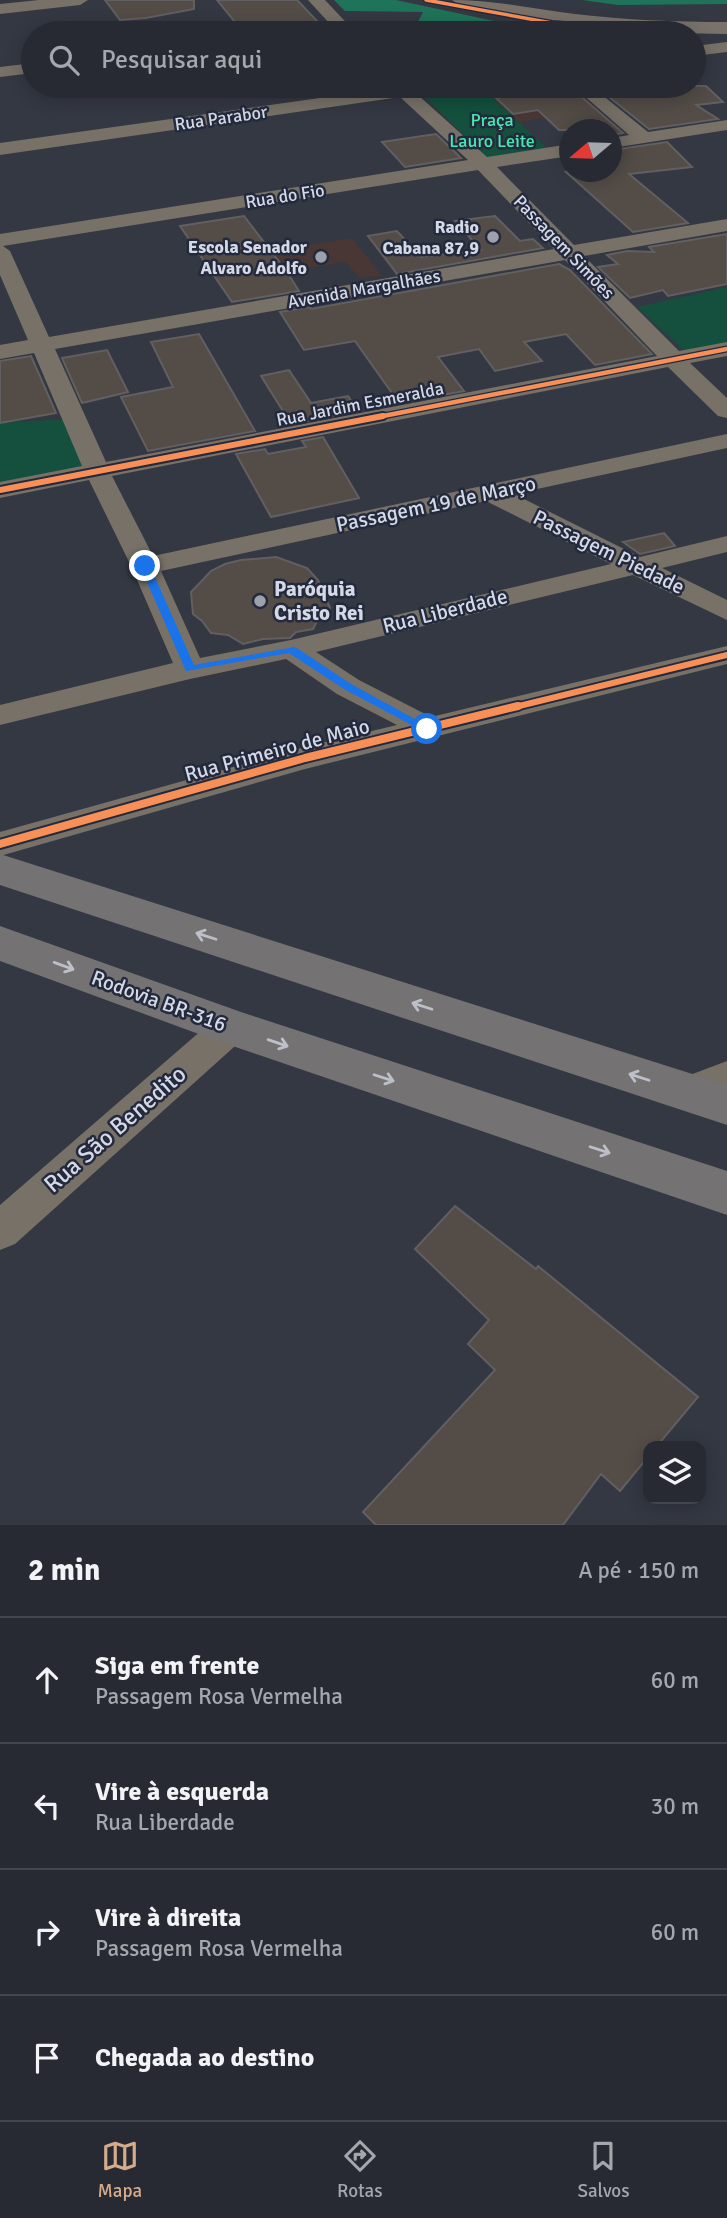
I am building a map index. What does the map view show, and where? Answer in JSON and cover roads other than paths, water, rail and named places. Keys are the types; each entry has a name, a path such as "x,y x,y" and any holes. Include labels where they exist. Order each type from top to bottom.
{"highway":[{"path":"0,869 714,1092"},
{"name":"Rodovia BR-316","path":"0,943 231,1027 727,1193"}],"main road":[{"path":"461,0 533,15 579,21"},
{"path":"512,0 609,15 727,18"},
{"path":"706,27 727,28"}],"street":[{"path":"0,9 80,0"},
{"path":"316,0 336,21"},
{"path":"706,50 727,47"},
{"path":"0,72 21,69"},
{"name":"Rua Parabor","path":"0,149 341,98"},
{"name":"Passagem Simões","path":"411,98 484,165 727,411"},
{"path":"596,98 644,138"},
{"path":"622,141 727,125"},
{"name":"Rua do Fio","path":"0,240 559,152"},
{"name":"Avenida Margalhães","path":"0,352 727,225"},
{"path":"0,251 97,471 145,566 190,669"},
{"name":"Rua Jardim Esmeralda","path":"0,490 727,349"},
{"name":"Passagem 19 de Março","path":"145,566 727,441"},
{"name":"Passagem Piedade","path":"491,493 727,611"},
{"name":"Rua Liberdade","path":"0,715 190,669 291,649 727,544"},
{"path":"291,649 348,687 427,729"},
{"name":"Rua Primeiro de Maio","path":"0,844 305,758 727,655"},
{"name":"Rua São Benedito","path":"0,1231 231,1027"}],"place":[{"name":"Radio Cabana 87,9","path":"493,237"},
{"name":"Escola Senador Alvaro Adolfo","path":"321,257"},
{"name":"Paróquia Cristo Rei","path":"260,601"}],"park label":[{"name":"Praça Lauro Leite","path":"492,130"}]}
